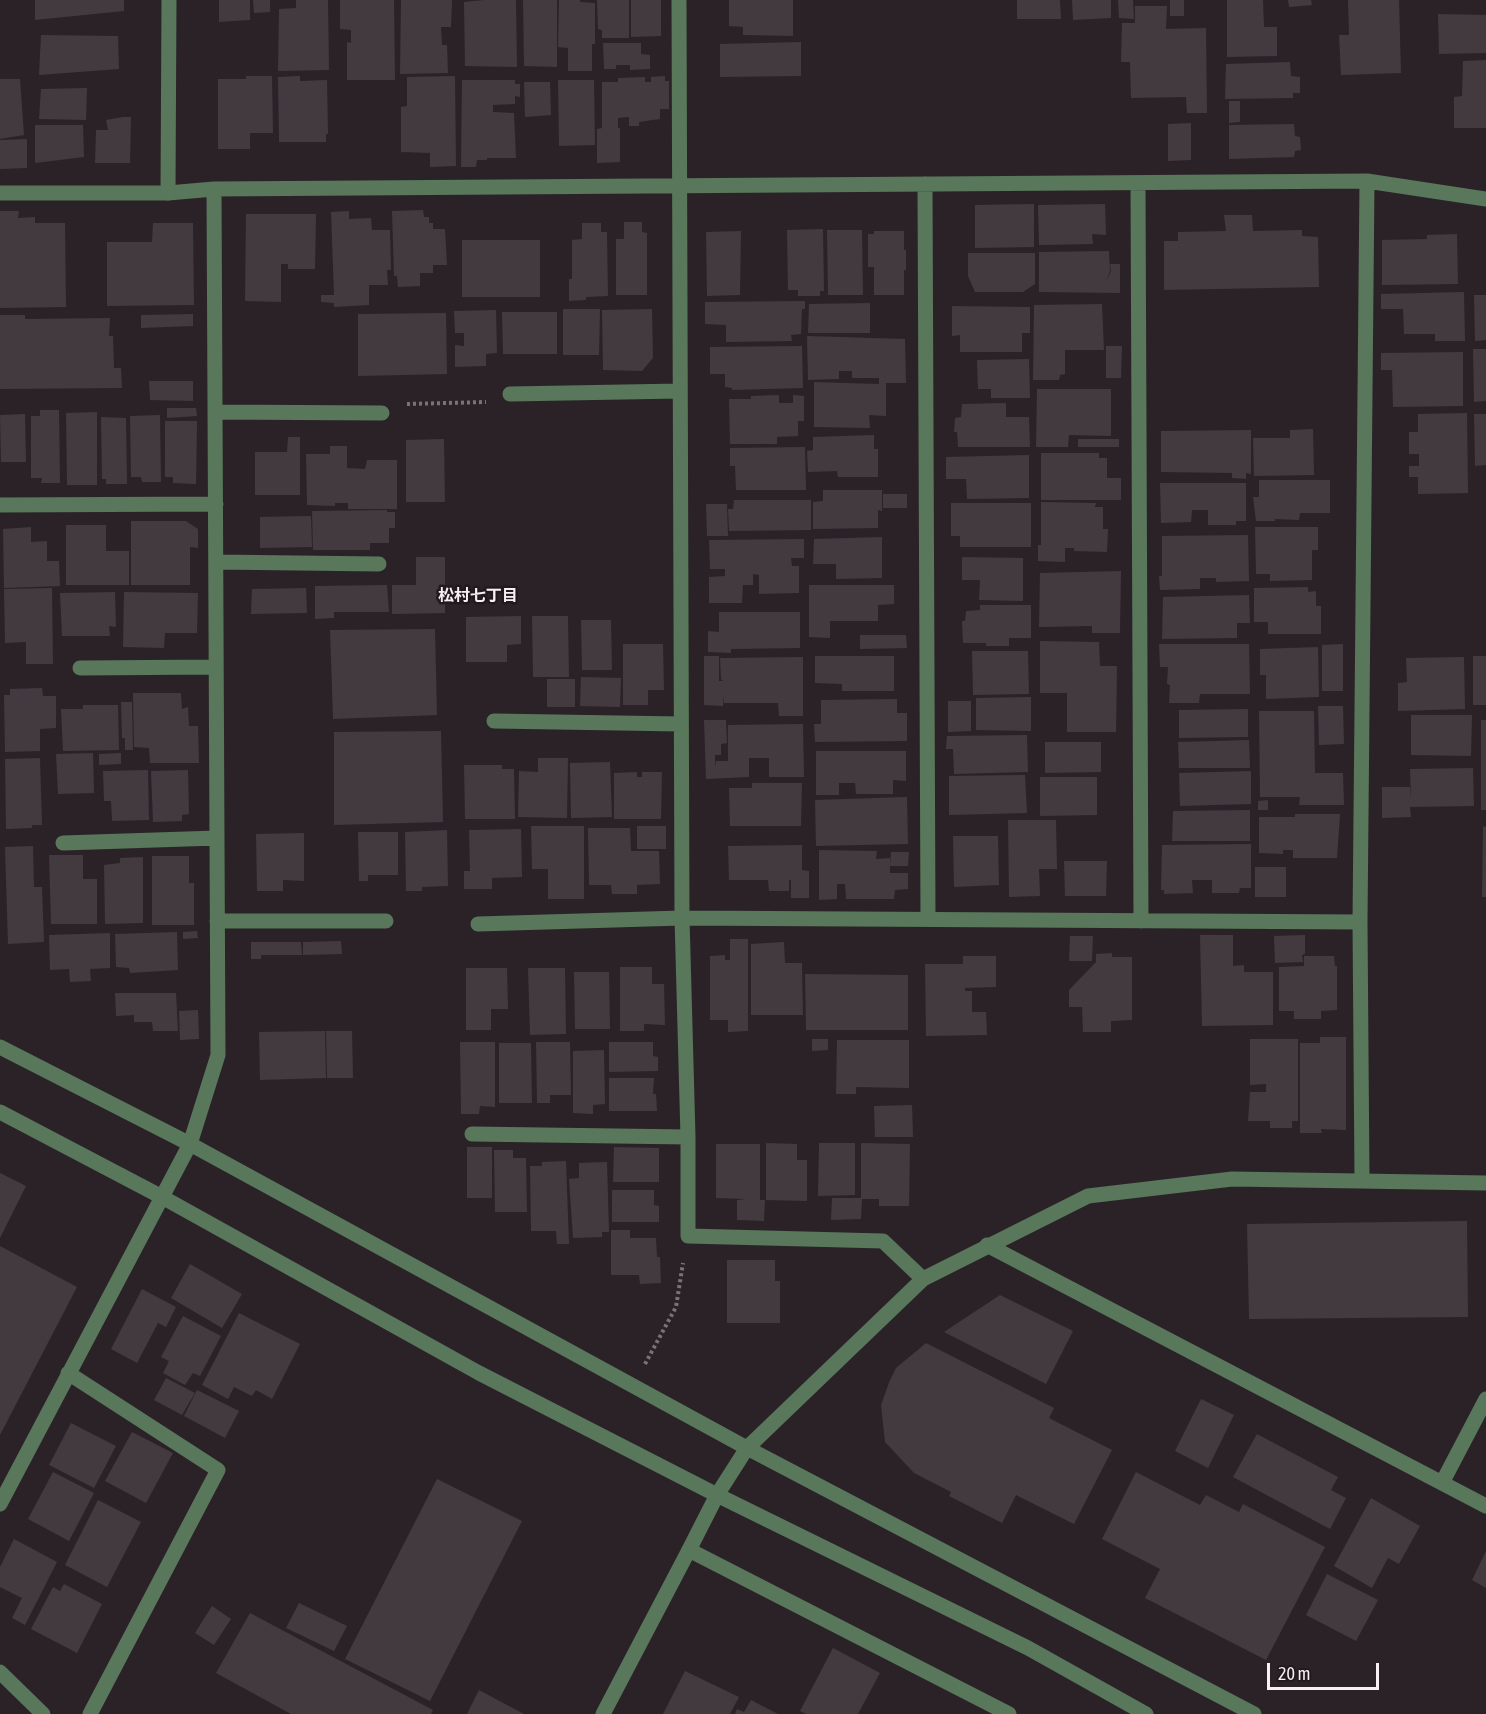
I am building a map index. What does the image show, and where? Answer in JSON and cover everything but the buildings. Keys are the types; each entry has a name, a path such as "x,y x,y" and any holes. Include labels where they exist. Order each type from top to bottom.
{"street":[{"path":"168,193 169,0"},
{"path":"679,0 682,918 688,1137 688,1236 883,1241 923,1279"},
{"path":"0,193 168,193 214,189 1366,181 1486,199"},
{"path":"1362,1180 1360,922 1366,181"},
{"path":"1138,183 1141,921"},
{"path":"925,184 928,920"},
{"path":"0,1504 190,1144 218,1055 214,189"},
{"path":"510,394 680,391"},
{"path":"215,412 382,413"},
{"path":"0,505 216,504"},
{"path":"216,561 380,564"},
{"path":"80,668 216,667"},
{"path":"495,721 681,724"},
{"path":"63,843 217,838"},
{"path":"478,924 682,918 1360,922"},
{"path":"217,921 386,921"},
{"path":"0,1047 190,1144 747,1448 1254,1714"},
{"path":"0,1112 162,1197 479,1373 717,1495 1028,1648 1146,1714"},
{"path":"472,1134 688,1137"},
{"path":"603,1714 717,1495 747,1448 923,1279 1088,1196 1232,1179 1486,1183"},
{"path":"987,1245 1486,1506"},
{"path":"68,1373 218,1470 90,1714"},
{"path":"1442,1483 1486,1399"},
{"path":"689,1550 1009,1714"},
{"path":"0,1672 43,1714"}],"path":[{"path":"382,413 393,404 495,401 510,394"},
{"path":"633,1385 676,1307 688,1236"}],"district":[{"name":"松村七丁目","path":"478,596"}]}
